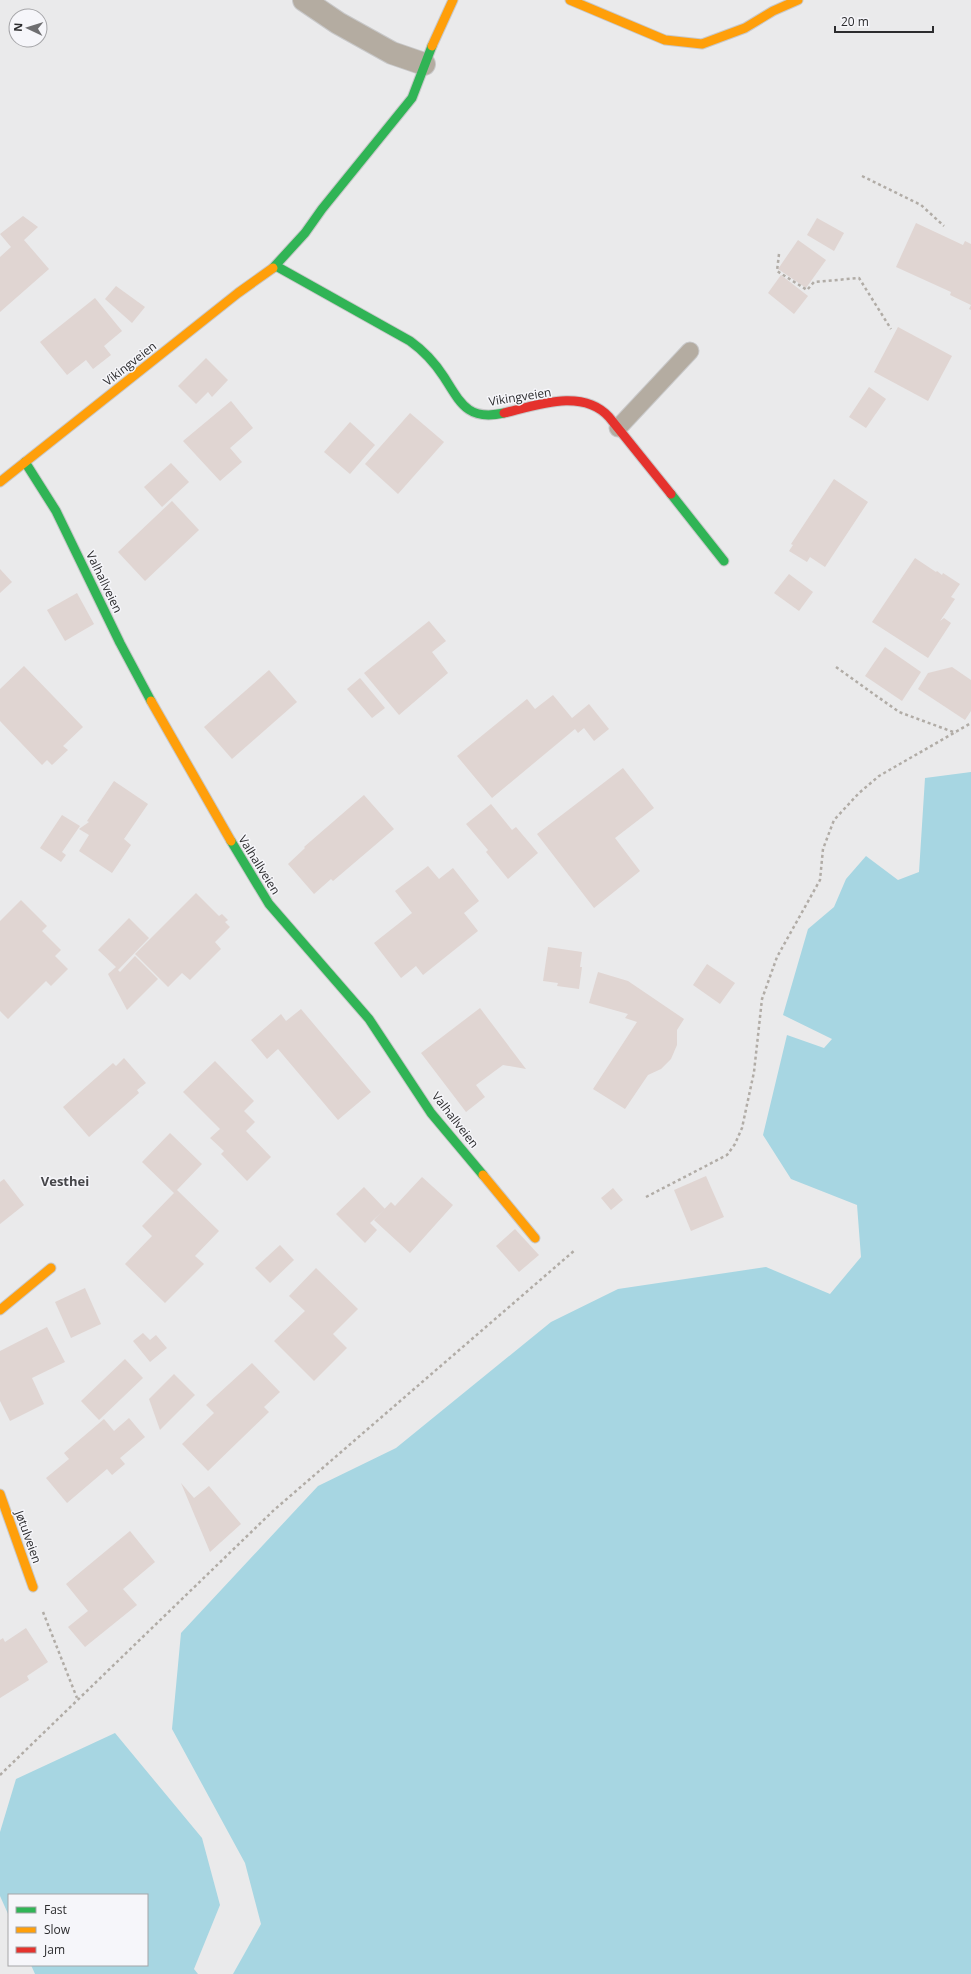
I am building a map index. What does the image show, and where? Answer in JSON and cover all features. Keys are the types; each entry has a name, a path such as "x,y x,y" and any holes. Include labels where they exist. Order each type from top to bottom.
{"street":[{"path":"304,0 338,23 392,54 424,64"},
{"name":"Vikingveien","path":"0,482 238,293 276,266 305,233 322,209 412,98 424,64 453,0"},
{"path":"570,0 665,40 702,44 745,28 774,11 798,0"},
{"name":"Vikingveien","path":"276,266 374,321 399,333 413,343 425,354 443,376 460,403 475,413 493,415 535,406 575,402 588,403 598,407 605,412 724,562"},
{"name":"Valhallveien","path":"25,462 56,511 120,643 153,706 226,834 269,904 369,1019 431,1113 535,1238"},
{"path":"0,1310 51,1268"},
{"name":"Jøtulveien","path":"0,1494 33,1587"}],"lane":[{"path":"618,428 690,351"}],"path":[{"path":"862,176 921,205 944,226"},
{"path":"779,254 777,271 807,290 814,282 859,278 892,329"},
{"path":"836,667 899,712 956,733"},
{"path":"646,1196 727,1156 735,1144 742,1128 754,1072 762,998 777,957 820,880 823,849 834,820 858,793 879,776 971,723"},
{"path":"0,1775 37,1740 77,1698 274,1510 575,1250"},
{"path":"33,1587 77,1698"}],"water":[{"path":"971,772 971,1974 233,1974 261,1924 245,1863 172,1729 181,1633 318,1486 396,1448 551,1322 618,1289 766,1267 830,1294 861,1257 857,1205 791,1179 763,1135 787,1035 824,1048 832,1039 783,1015 808,929 834,907 846,879 866,856 898,880 919,872 925,778"},
{"path":"115,1733 202,1838 220,1905 194,1969 198,1974 35,1974 31,1966 148,1966 148,1894 8,1894 8,1914 0,1896 0,1832 16,1779"}],"building":[{"path":"23,216 38,227 24,240 49,269 0,312 0,257 11,247 0,234"},
{"path":"817,218 844,233 834,251 807,235"},
{"path":"916,223 963,245 965,241 971,244 971,305 950,295 951,292 896,267"},
{"path":"798,240 826,260 806,288 778,269"},
{"path":"781,275 808,296 794,314 768,293"},
{"path":"116,286 145,307 132,323 105,299"},
{"path":"95,298 122,331 104,346 111,355 93,369 86,360 67,375 40,342"},
{"path":"898,327 952,356 928,401 874,372"},
{"path":"206,358 228,380 212,397 208,392 196,404 178,386"},
{"path":"869,387 886,399 866,428 849,417"},
{"path":"231,401 253,428 230,448 242,462 220,481 183,441"},
{"path":"410,413 444,442 398,494 365,464"},
{"path":"350,422 375,445 350,474 324,452"},
{"path":"171,463 189,482 162,507 144,487"},
{"path":"834,479 868,502 825,567 810,557 807,562 789,551 793,545 791,544"},
{"path":"172,501 199,530 145,581 118,552"},
{"path":"915,558 936,572 937,571 942,575 943,573 960,584 951,597 955,599 940,621 944,618 951,623 928,658 872,622"},
{"path":"0,569 12,582 0,593"},
{"path":"789,574 813,592 799,611 774,593"},
{"path":"77,593 94,624 65,641 47,610"},
{"path":"429,621 446,641 432,652 448,673 399,715 364,673"},
{"path":"885,647 921,672 902,701 865,676"},
{"path":"24,666 83,727 63,746 68,750 52,765 47,760 42,765 0,721 0,689"},
{"path":"952,667 971,680 971,711 965,720 918,689 928,673"},
{"path":"269,670 297,702 232,759 204,727"},
{"path":"360,678 385,708 372,718 347,689"},
{"path":"553,695 572,718 589,704 609,729 594,741 584,728 578,733 575,729 492,798 457,756 527,699 535,709"},
{"path":"623,768 654,808 615,838 640,871 594,908 537,834"},
{"path":"114,781 148,804 124,839 131,845 112,873 79,851 89,835 79,829 89,822 87,821"},
{"path":"364,795 394,829 333,881 331,879 314,894 288,864 305,848 304,847"},
{"path":"491,804 512,830 516,827 538,853 508,879 486,852 488,850 466,824"},
{"path":"62,815 80,826 62,852 66,855 61,862 40,848"},
{"path":"428,866 439,879 453,868 479,901 464,913 478,931 423,975 416,966 401,978 374,943 412,913 395,891"},
{"path":"196,893 219,916 222,914 228,920 225,922 230,927 215,942 221,949 190,980 182,973 168,987 135,954"},
{"path":"21,900 47,926 42,931 61,950 55,956 68,969 51,986 46,981 8,1019 0,1011 0,921"},
{"path":"129,918 149,938 118,970 120,972 135,956 158,979 127,1010 108,974 116,967 98,950"},
{"path":"548,947 582,952 580,967 582,967 579,989 557,986 558,983 543,981"},
{"path":"707,964 735,983 720,1004 693,985"},
{"path":"598,972 628,981 684,1019 677,1030 677,1045 671,1059 661,1069 648,1075 625,1109 593,1089 637,1022 625,1018 628,1014 589,1003"},
{"path":"480,1008 526,1069 503,1065 476,1085 485,1097 466,1112 421,1053"},
{"path":"301,1009 371,1092 338,1120 278,1049 267,1059 251,1040 281,1014 286,1021"},
{"path":"124,1058 146,1083 137,1090 139,1093 89,1137 63,1107 113,1063 116,1066"},
{"path":"215,1061 254,1101 244,1111 255,1122 246,1131 271,1157 247,1181 221,1154 224,1151 210,1138 220,1129 183,1092"},
{"path":"170,1133 202,1164 177,1190 219,1231 195,1256 204,1264 165,1303 125,1264 152,1236 142,1226 174,1193 142,1162"},
{"path":"706,1176 724,1217 691,1231 674,1190"},
{"path":"422,1177 453,1205 410,1253 374,1220 391,1202 395,1206"},
{"path":"4,1179 24,1205 0,1224 0,1182"},
{"path":"364,1187 385,1209 370,1223 377,1230 365,1243 336,1214"},
{"path":"613,1188 623,1200 611,1210 601,1198"},
{"path":"515,1229 539,1255 519,1272 496,1246"},
{"path":"280,1245 294,1260 270,1283 255,1268"},
{"path":"316,1268 358,1309 333,1334 347,1348 314,1381 274,1341 305,1311 289,1296"},
{"path":"85,1288 101,1324 71,1338 55,1302"},
{"path":"47,1327 65,1362 32,1378 44,1404 10,1421 0,1401 0,1351"},
{"path":"143,1333 150,1340 156,1335 167,1348 150,1362 133,1341"},
{"path":"125,1359 143,1378 99,1420 81,1401"},
{"path":"252,1363 280,1392 264,1407 269,1412 208,1471 182,1444 214,1413 206,1405"},
{"path":"174,1374 195,1395 160,1430 149,1399"},
{"path":"129,1418 145,1437 120,1458 125,1464 112,1475 107,1469 67,1503 46,1478 69,1459 64,1453 104,1419 114,1431"},
{"path":"181,1483 194,1498 209,1486 241,1524 210,1552"},
{"path":"130,1531 155,1562 123,1589 137,1605 85,1647 68,1627 88,1611 66,1584"},
{"path":"26,1628 48,1662 27,1676 29,1680 0,1698 0,1640 3,1638 5,1642"}],"traffic: fast":[{"path":"273,268 305,233 322,209 412,98 432,46"},
{"path":"276,266 410,341 425,353 433,362 455,395 467,408 482,415 504,413"},
{"path":"25,462 56,511 120,643 151,701"},
{"path":"671,494 724,561"},
{"path":"231,841 269,904 369,1019 431,1113 483,1175"}],"traffic: slow":[{"path":"432,46 453,0"},
{"path":"570,0 665,40 702,44 745,28 773,11 798,0"},
{"path":"0,482 238,293 273,268"},
{"path":"151,701 231,841"},
{"path":"483,1175 535,1238"},
{"path":"0,1310 51,1268"},
{"path":"0,1494 33,1587"}],"traffic: jam":[{"path":"504,413 559,401 586,403 598,408 609,417 671,494"}],"district":[{"name":"Vesthei","path":"65,1181"}]}
